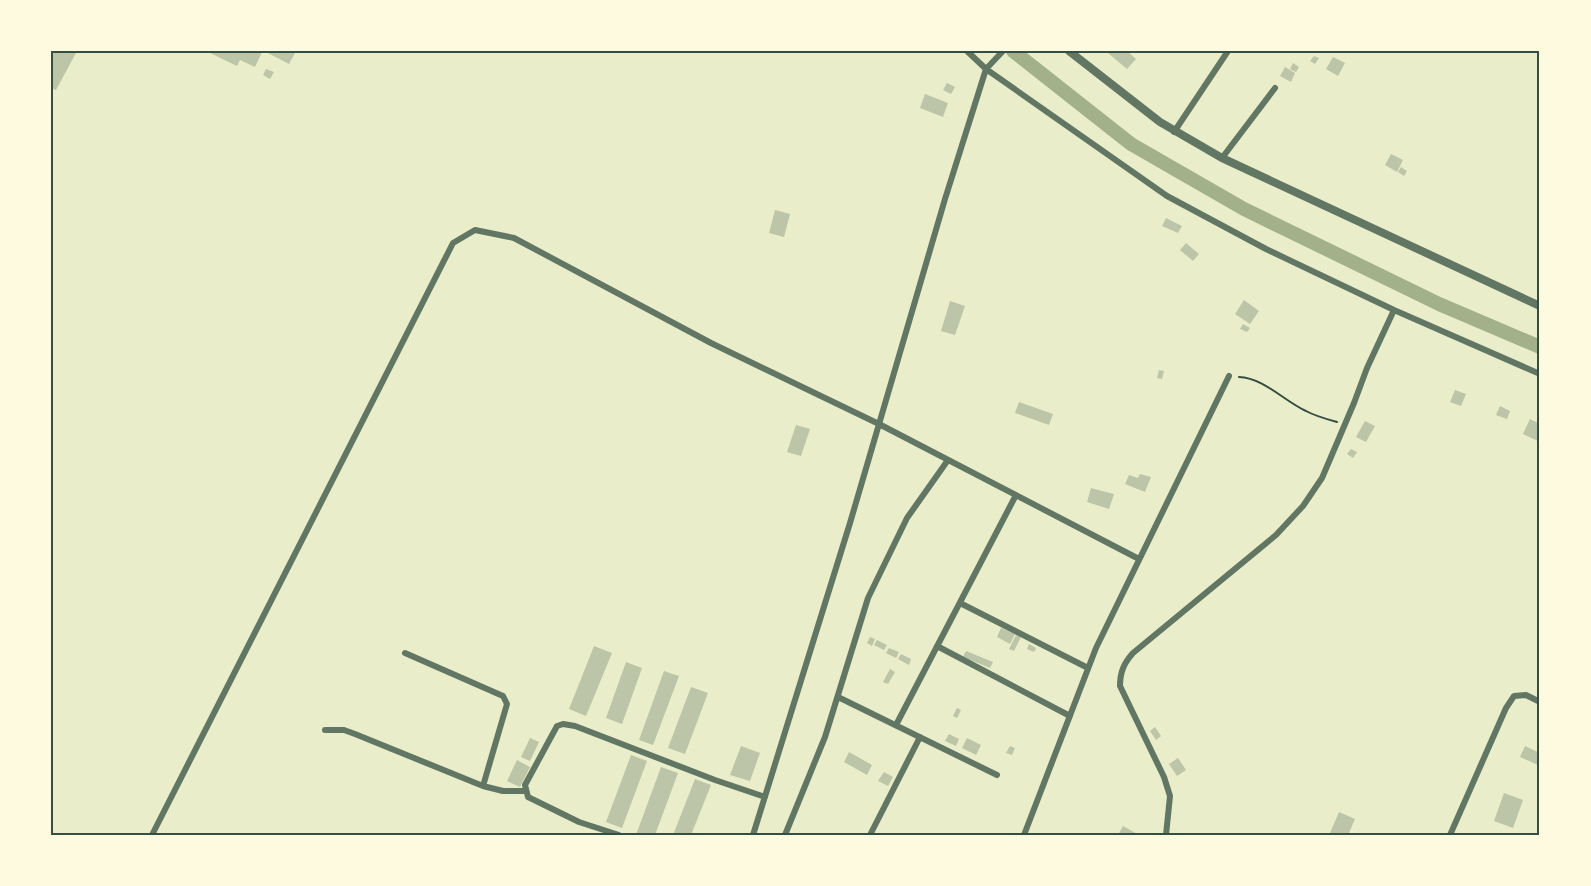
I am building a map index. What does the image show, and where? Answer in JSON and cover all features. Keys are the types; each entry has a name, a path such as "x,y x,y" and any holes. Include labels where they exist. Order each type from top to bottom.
{"street":[{"path":"967,51 986,69 1167,196 1266,249 1394,310 1540,374"},
{"path":"753,835 986,69 1003,51"},
{"path":"1069,51 1174,132 1222,158 1540,306"},
{"path":"1174,132 1228,51"},
{"path":"1222,158 1275,87"},
{"path":"152,835 453,243 475,230 514,238 711,342 879,424 1139,559"},
{"path":"1166,835 1170,796 1164,777 1120,686 1120,675 1125,663 1133,653 1276,535 1303,506 1322,477 1366,368 1394,310"},
{"path":"1024,835 1088,668 1229,376"},
{"path":"785,835 825,737 868,598 907,518 948,460"},
{"path":"896,725 1016,495"},
{"path":"960,603 1088,668"},
{"path":"937,646 1070,716"},
{"path":"405,653 503,696 506,700 501,728 483,786"},
{"path":"1450,835 1506,708 1515,696 1526,695 1540,702"},
{"path":"838,697 997,776"},
{"path":"619,835 579,822 528,797 525,784 557,726 563,724 575,726 765,797"},
{"path":"325,730 333,729 355,734 483,786 502,791 525,791"},
{"path":"870,835 920,737"}],"path":[{"path":"1229,376 1247,377 1306,411 1345,424"}],"building":[{"path":"51,51 77,51 56,90 51,88"},
{"path":"211,51 262,52 255,67 240,60 237,66 210,53"},
{"path":"264,51 296,51 289,64"},
{"path":"1127,51 1136,59 1127,69 1108,53"},
{"path":"1314,56 1319,58 1315,64 1310,61"},
{"path":"1333,57 1345,63 1338,76 1326,69"},
{"path":"1293,63 1299,67 1296,72 1290,69"},
{"path":"1285,67 1295,73 1291,82 1280,76"},
{"path":"266,69 274,72 270,79 263,75"},
{"path":"947,83 955,87 951,94 943,90"},
{"path":"925,94 948,103 943,117 920,108"},
{"path":"1391,154 1403,160 1397,172 1385,165"},
{"path":"1401,167 1407,171 1404,176 1398,172"},
{"path":"775,210 790,214 784,237 769,233"},
{"path":"1166,218 1182,226 1178,233 1162,226"},
{"path":"1186,243 1199,254 1193,261 1180,250"},
{"path":"1244,300 1259,311 1250,324 1235,314"},
{"path":"950,301 965,306 955,335 941,331"},
{"path":"1243,324 1250,328 1247,332 1240,329"},
{"path":"1159,370 1164,371 1162,379 1157,378"},
{"path":"1455,390 1466,394 1461,406 1450,402"},
{"path":"1019,402 1053,414 1049,425 1015,413"},
{"path":"1500,406 1510,411 1507,419 1496,415"},
{"path":"1530,419 1540,424 1538,441 1523,434"},
{"path":"1365,421 1375,426 1366,442 1356,437"},
{"path":"796,425 810,429 801,456 787,452"},
{"path":"1351,449 1357,452 1353,458 1347,454"},
{"path":"1140,474 1151,477 1145,492 1125,484 1129,475 1138,478"},
{"path":"1091,488 1114,494 1109,509 1087,502"},
{"path":"1001,628 1015,634 1010,644 997,637"},
{"path":"1016,635 1021,637 1014,651 1009,649"},
{"path":"870,637 875,639 872,646 867,643"},
{"path":"877,640 887,645 884,650 874,645"},
{"path":"1029,644 1036,648 1034,652 1027,649"},
{"path":"594,646 612,653 586,716 569,709"},
{"path":"889,648 899,652 896,658 886,653"},
{"path":"966,651 993,662 990,668 963,657"},
{"path":"901,654 911,659 909,665 898,659"},
{"path":"626,662 642,668 622,724 606,718"},
{"path":"890,669 895,672 888,684 883,682"},
{"path":"664,671 679,676 653,745 639,740"},
{"path":"691,687 708,693 685,754 668,748"},
{"path":"957,708 961,710 957,718 953,716"},
{"path":"1155,727 1161,736 1156,740 1150,731"},
{"path":"949,734 959,739 956,746 945,741"},
{"path":"530,738 539,742 530,761 521,757"},
{"path":"967,738 981,745 976,755 962,748"},
{"path":"741,746 760,753 750,781 730,775"},
{"path":"1010,746 1015,748 1012,755 1006,753"},
{"path":"1525,746 1540,753 1538,765 1520,757"},
{"path":"849,752 872,765 867,775 844,762"},
{"path":"631,755 647,761 622,828 606,822"},
{"path":"1178,758 1186,770 1177,776 1169,764"},
{"path":"517,760 530,767 520,787 507,781"},
{"path":"661,767 678,773 655,835 636,835"},
{"path":"884,772 893,777 888,786 878,781"},
{"path":"695,779 711,785 691,835 673,835"},
{"path":"1504,793 1523,800 1513,828 1494,821"},
{"path":"1339,812 1355,819 1348,835 1330,833"},
{"path":"1123,826 1139,835 1118,835"}],"waterway":[{"path":"1013,51 1131,144 1244,209 1439,304 1540,347"}]}
